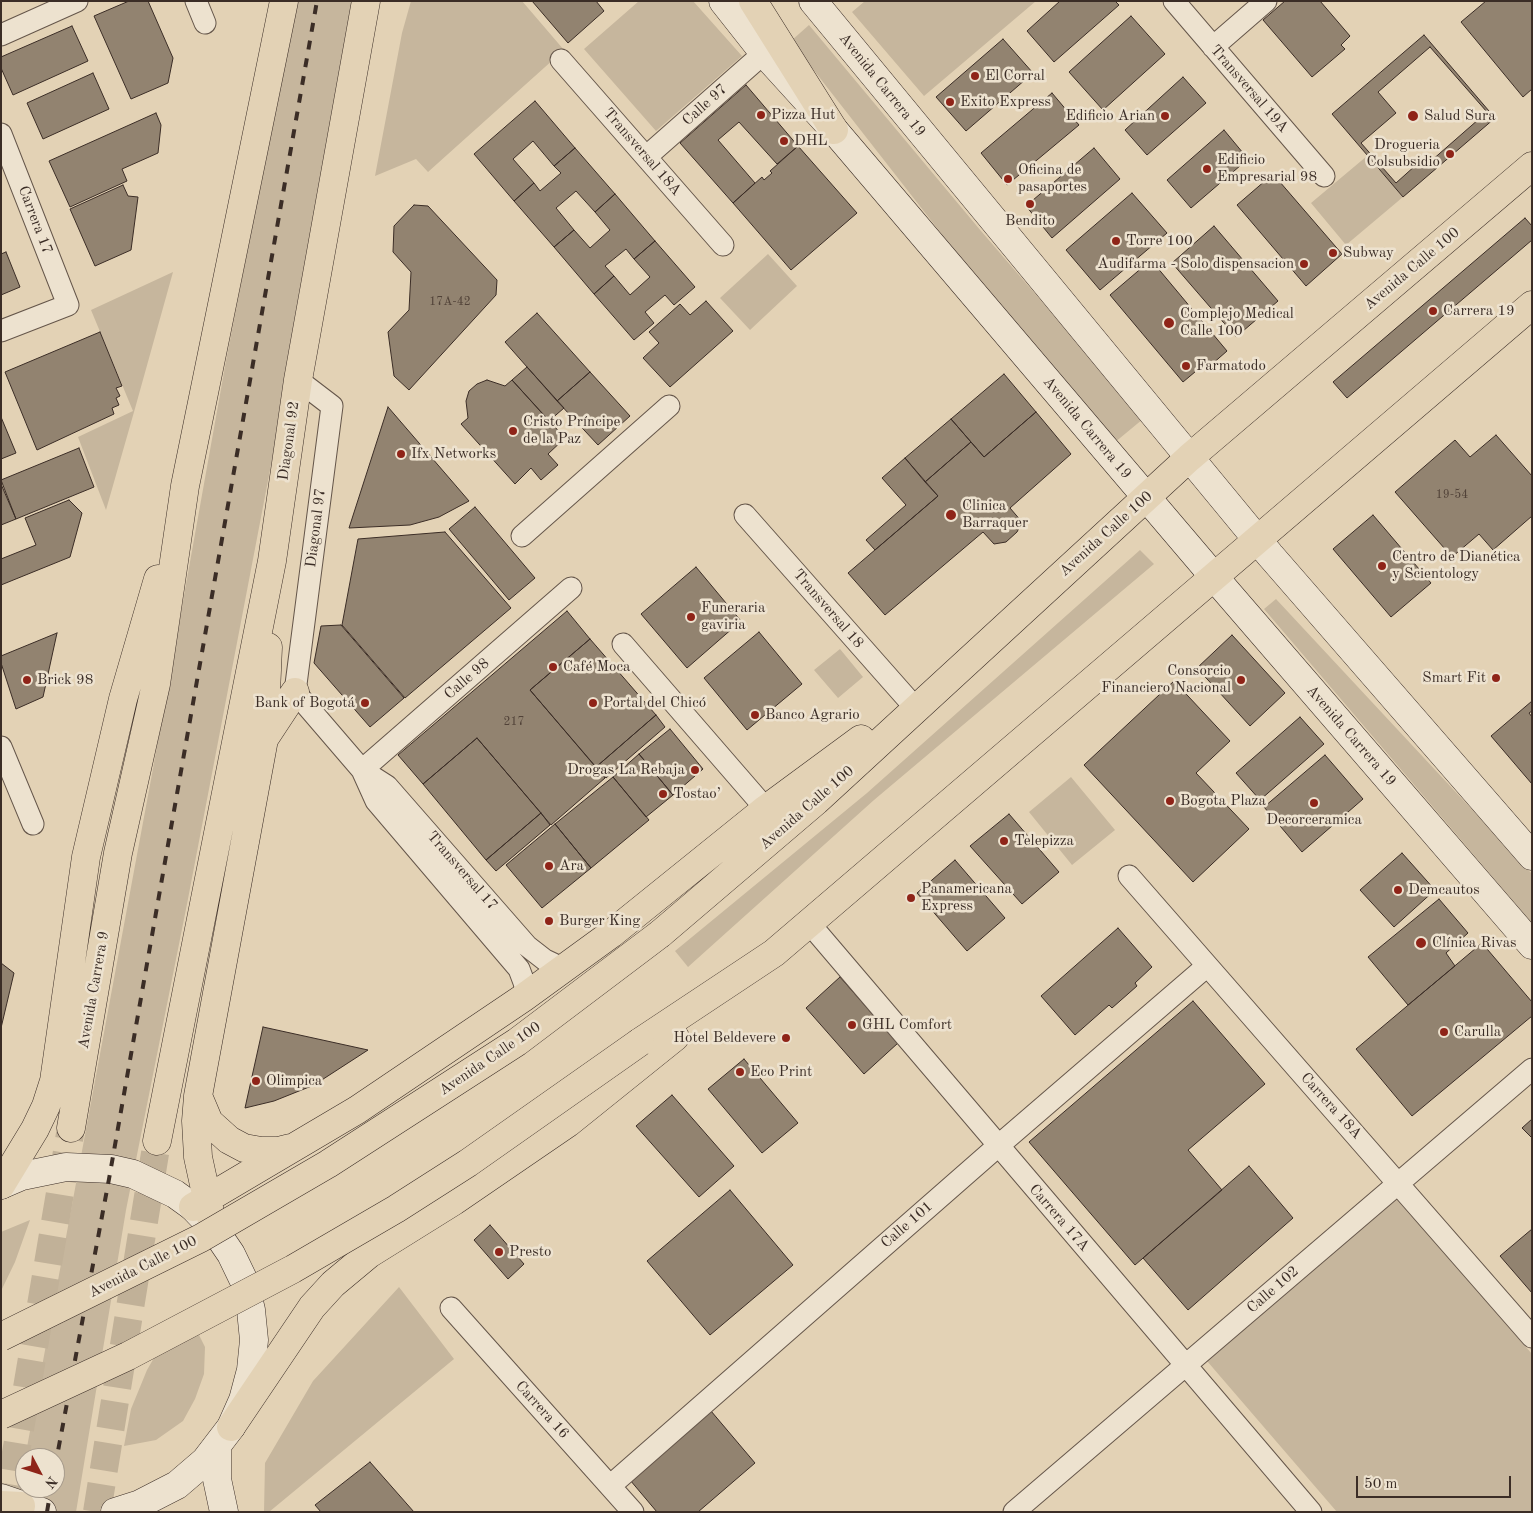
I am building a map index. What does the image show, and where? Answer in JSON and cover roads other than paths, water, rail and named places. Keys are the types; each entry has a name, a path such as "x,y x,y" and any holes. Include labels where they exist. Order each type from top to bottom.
{"main road":[{"path":"364,14 372,1"},
{"name":"Avenida Carrera 19","path":"723,1 764,52 834,130 1146,498 1532,945"},
{"path":"753,1 834,130"},
{"name":"Avenida Carrera 19","path":"820,4 1257,540 1532,856"},
{"path":"1,1185 35,1129 46,1106 54,1081 86,857 123,699 185,486 283,5"},
{"name":"Diagonal 92","path":"157,1140 272,561 298,380 364,14"},
{"name":"Avenida Calle 100","path":"1,1337 201,1238 328,1164 517,1042 660,934 816,801 1189,458 1532,166"},
{"path":"115,1512 140,1504 177,1485 192,1474 224,1437 307,1315 334,1284 369,1254 454,1201 568,1123 609,1092 1532,305"},
{"name":"Avenida Carrera 9","path":"71,1128 118,853 156,684 185,486"},
{"path":"224,1512 217,1479 224,1437 244,1400 252,1370 254,1340 251,1310 244,1281 231,1254 200,1204 196,1121 198,1096 264,739 272,561"},
{"path":"200,1204 310,1139 564,969 687,875 766,810 971,658"},
{"path":"264,739 295,692"},
{"path":"1,1415 182,1328 293,1269 370,1224 525,1125 640,1042 774,953"},
{"path":"198,1096 206,1116 218,1132 244,1148 278,1151 295,1147 310,1139"},
{"path":"1,1185 44,1170 66,1167 110,1169 155,1183 200,1204"}],"street":[{"path":"1,35 77,1"},
{"path":"196,1 205,23"},
{"name":"Transversal 19A","path":"1174,1 1324,176"},
{"path":"1213,47 1266,1"},
{"name":"Calle 97","path":"646,157 764,52"},
{"name":"Transversal 18A","path":"561,60 723,244"},
{"name":"Carrera 17","path":"1,134 68,305 1,331"},
{"name":"Diagonal 97","path":"295,692 332,406 298,380"},
{"path":"522,536 669,406"},
{"name":"Transversal 18","path":"746,515 910,703"},
{"name":"Calle 98","path":"362,770 571,588"},
{"path":"623,644 766,810"},
{"name":"Transversal 17","path":"295,692 362,770 387,786 527,946 545,960 564,969"},
{"path":"1,747 33,824"},
{"name":"Transversal 17","path":"362,770 376,802 519,969 525,985 523,998"},
{"name":"Carrera 18A","path":"1129,876 1532,1337"},
{"name":"Carrera 17A","path":"809,923 1311,1512"},
{"name":"Calle 101","path":"610,1486 998,1146 1207,966"},
{"name":"Calle 102","path":"1014,1512 1532,1069"},
{"name":"Carrera 16","path":"451,1308 633,1512"}],"tunnel":[{"path":"6,1512 71,1128"},
{"path":"97,1512 157,1141"}],"railway":[{"path":"59,1448 109,1179 317,1"},
{"path":"47,1512 49,1498"}],"place":[{"name":"El Corral","path":"975,76"},
{"name":"Exito Express","path":"950,102"},
{"name":"Pizza Hut","path":"761,115"},
{"name":"Edificio Arian","path":"1165,116"},
{"name":"Salud Sura","path":"1413,116"},
{"name":"DHL","path":"784,141"},
{"name":"Drogueria Colsubsidio","path":"1450,154"},
{"name":"Edificio Empresarial 98","path":"1207,169"},
{"name":"Oficina de pasaportes","path":"1008,179"},
{"name":"Bendito","path":"1030,204"},
{"name":"Torre 100","path":"1116,241"},
{"name":"Subway","path":"1333,253"},
{"name":"Audifarma - Solo dispensacion","path":"1304,264"},
{"name":"Carrera 19","path":"1433,311"},
{"name":"Complejo Medical Calle 100","path":"1169,323"},
{"name":"Farmatodo","path":"1186,366"},
{"name":"Cristo Príncipe de la Paz","path":"513,431"},
{"name":"Ifx Networks","path":"401,454"},
{"name":"Clinica Barraquer","path":"951,515"},
{"name":"Centro de Dianética y Scientology","path":"1382,566"},
{"name":"Funeraria gaviria","path":"691,617"},
{"name":"Café Moca","path":"553,667"},
{"name":"Smart Fit","path":"1496,678"},
{"name":"Brick 98","path":"27,680"},
{"name":"Consorcio Financiero Nacional","path":"1241,680"},
{"name":"Bank of Bogotá","path":"365,703"},
{"name":"Portal del Chicó","path":"593,703"},
{"name":"Banco Agrario","path":"755,715"},
{"name":"Drogas La Rebaja","path":"695,770"},
{"name":"Tostao’","path":"663,794"},
{"name":"Bogota Plaza","path":"1170,801"},
{"name":"Decorceramica","path":"1314,803"},
{"name":"Telepizza","path":"1004,841"},
{"name":"Ara","path":"549,866"},
{"name":"Demcautos","path":"1398,890"},
{"name":"Panamericana Express","path":"911,898"},
{"name":"Burger King","path":"549,921"},
{"name":"Clínica Rivas","path":"1421,943"},
{"name":"GHL Comfort","path":"852,1025"},
{"name":"Carulla","path":"1444,1032"},
{"name":"Hotel Beldevere","path":"786,1038"},
{"name":"Eco Print","path":"740,1072"},
{"name":"Olimpica","path":"256,1081"},
{"name":"Presto","path":"499,1252"}]}
